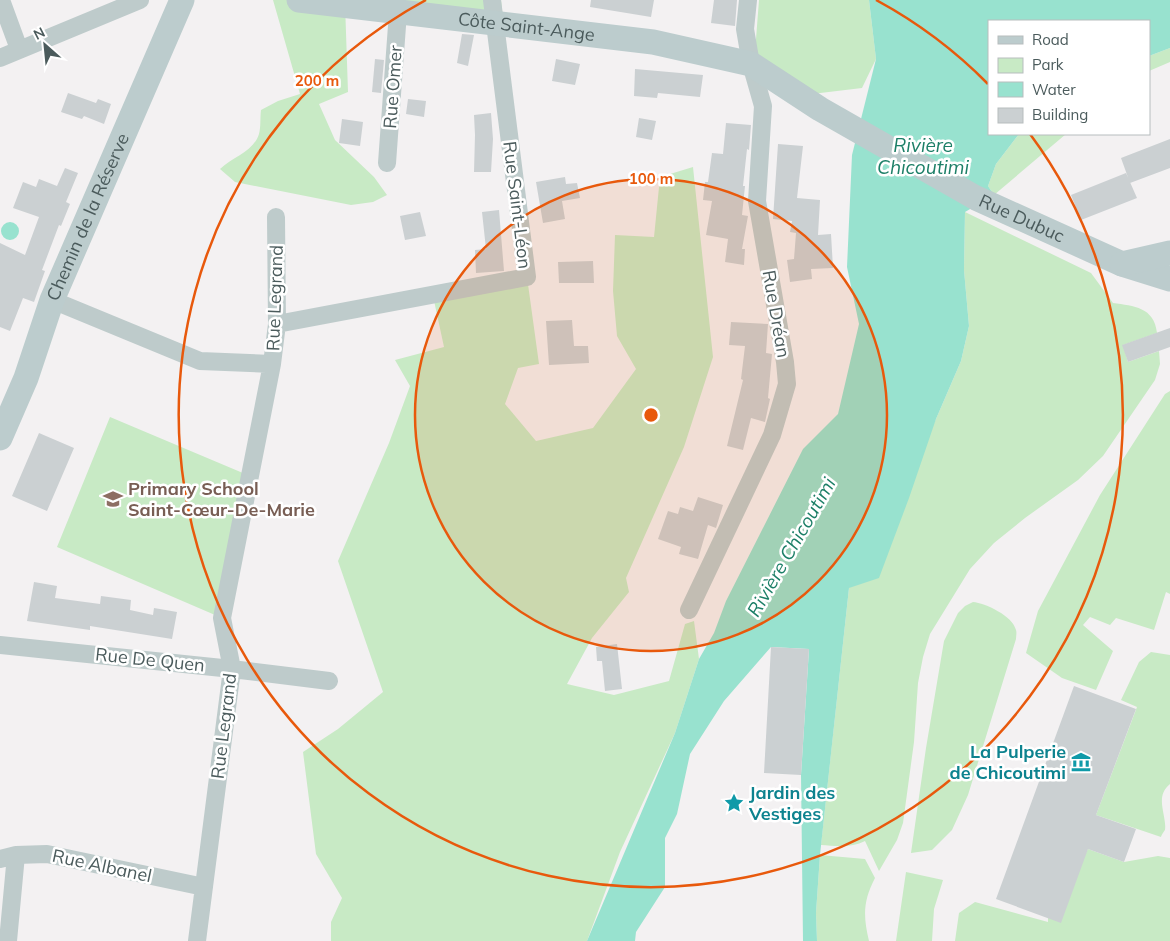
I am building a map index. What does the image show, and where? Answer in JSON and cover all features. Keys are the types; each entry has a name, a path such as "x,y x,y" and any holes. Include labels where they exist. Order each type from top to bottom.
{"street":[{"path":"1,0 19,49"},
{"path":"0,58 140,0"},
{"name":"Chemin de la Réserve","path":"0,438 26,378 52,300 182,0"},
{"name":"Côte Saint-Ange","path":"299,0 398,12 493,12 653,42 751,64"},
{"name":"Rue Dréan","path":"689,610 772,435 787,384 785,362 757,201 764,106 751,64 745,30 748,0"},
{"name":"Rue Omer","path":"387,163 398,12"},
{"name":"Rue Saint-Léon","path":"277,324 527,277 493,12"},
{"name":"Rue Dubuc","path":"751,64 820,109 976,198 1122,264 1170,279"},
{"name":"Rue Legrand","path":"197,941 232,669 222,618 272,364 277,324 276,217"},
{"path":"1122,264 1170,253"},
{"path":"52,300 200,361 272,364"},
{"name":"Rue De Quen","path":"0,645 329,681"},
{"name":"Rue Albanel","path":"8,857 47,854 204,888"},
{"path":"8,857 8,941"}],"green space":[{"path":"273,0 501,0 503,19 345,3 348,92 319,104 335,140 374,177 387,195 373,202 351,205 235,182 220,169 253,145 260,131 261,110 278,101 300,94"},
{"path":"759,0 869,0 876,59 862,88 812,94 755,52"},
{"path":"1170,48 1170,62 1150,71 1150,56"},
{"path":"1018,135 1065,135 994,195 988,186 996,164"},
{"path":"693,167 713,357 684,447 626,578 629,592 592,638 567,684 614,695 669,681 685,624 694,621 699,659 675,733 620,852 587,941 331,941 331,922 342,898 316,854 303,752 338,729 383,692 338,561 389,443 410,386 395,360 444,347 433,296 527,277 539,364 518,368 505,404 536,441 593,428 636,369 617,336 613,291 615,235 654,237 659,187 670,174"},
{"path":"965,212 1091,273 1113,303 1142,309 1152,318 1157,333 1123,345 1128,362 1159,351 1160,364 1155,380 1103,456 1078,480 994,543 970,569 930,634 918,683 914,742 903,823 897,840 879,871 865,841 849,846 821,845 849,588 936,419 961,361 969,326 964,270"},
{"path":"1170,391 1170,594 1166,592 1154,630 1116,618 1110,625 1090,617 1083,625 1113,651 1096,690 1062,678 1026,653 1038,611 1100,495 1165,394"},
{"name":"Primary School Saint-Cœur-De-Marie","path":"110,417 250,476 222,618 57,547"},
{"path":"973,602 991,608 1010,620 1016,630 1016,639 968,795 952,830 932,850 911,853 944,641 958,613 965,606"},
{"path":"1151,652 1170,655 1170,784 1165,789 1162,800 1165,830 1161,837 1096,815 1137,707 1121,700 1139,662"},
{"path":"1088,849 1124,862 1158,856 1170,858 1170,941 955,941 959,913 975,902 1048,922 1048,918"},
{"path":"820,855 865,859 875,878 868,894 865,909 869,941 817,941 816,913"},
{"path":"906,872 943,880 934,909 932,941 896,941"}],"water":[{"name":"Rivière Chicoutimi","path":"869,0 1170,0 1170,48 1150,56 1150,20 988,20 988,135 1018,135 996,164 988,186 994,195 965,212 964,270 969,326 961,361 936,419 879,578 849,588 820,855 816,913 817,941 803,941 801,775 809,649 771,647 724,701 690,754 677,814 665,838 665,887 636,932 635,941 587,941 675,733 699,659 714,633 726,601 803,449 838,414 859,324 847,267 852,155 876,59"},
{"path":"10,222 16,225 19,231 16,237 10,240 4,237 1,231 4,225"}],"building":[{"path":"591,0 654,0 651,17 590,7"},
{"path":"714,0 737,0 735,26 711,23"},
{"path":"462,34 474,35 468,66 457,63"},
{"path":"375,59 384,60 381,93 372,92"},
{"path":"556,59 580,64 575,85 552,81"},
{"path":"635,69 703,75 700,97 658,93 657,98 634,96"},
{"path":"68,93 96,103 98,99 111,104 104,124 84,116 82,119 61,112"},
{"path":"408,99 426,101 424,117 406,114"},
{"path":"491,113 493,139 491,172 474,172 474,115"},
{"path":"639,118 656,121 652,140 636,137"},
{"path":"342,119 363,122 360,146 339,143"},
{"path":"726,123 751,125 743,186 745,186 742,215 748,216 742,249 745,249 744,265 725,262 728,239 706,235 712,201 703,200 705,182 708,182 712,153 723,154"},
{"path":"1170,139 1170,168 1130,183 1121,158"},
{"path":"778,144 803,146 797,198 820,200 818,235 831,234 833,268 811,269 812,279 790,282 787,260 794,259 796,233 790,232 792,221 773,219"},
{"path":"65,168 78,173 66,202 70,204 61,226 59,225 42,270 45,271 34,302 23,298 10,331 0,327 0,243 25,255 39,217 13,208 23,182 36,187 39,179 57,186"},
{"path":"1126,173 1137,198 1081,220 1071,195"},
{"path":"565,177 566,184 577,183 580,198 562,201 565,219 543,223 536,182"},
{"path":"499,210 504,271 476,273 475,250 486,249 482,212"},
{"path":"420,212 426,236 405,240 400,216"},
{"path":"593,261 594,283 559,283 558,262"},
{"path":"572,320 574,346 588,346 589,363 549,365 546,321"},
{"path":"731,322 768,324 766,353 772,354 768,398 770,399 765,422 751,418 743,450 727,446 743,380 741,379 745,346 729,345"},
{"path":"1170,328 1170,347 1128,362 1122,345"},
{"path":"39,433 74,448 47,511 12,496"},
{"path":"698,497 723,505 716,528 708,525 698,559 679,554 681,547 658,539 668,511 678,514 680,507 693,511"},
{"path":"34,582 57,586 55,598 100,604 101,596 131,600 130,610 153,615 154,608 177,612 172,639 90,626 90,630 27,621"},
{"path":"617,644 622,689 605,691 602,661 597,661 596,647"},
{"path":"771,647 809,649 801,775 764,773"},
{"name":"La Pulperie de Chicoutimi","path":"1074,686 1136,709 1096,815 1136,829 1124,862 1088,849 1061,923 996,899"}],"place":[{"name":"Primary School Saint-Cœur-De-Marie","path":"113,499"},
{"name":"La Pulperie de Chicoutimi","path":"1081,762"},
{"name":"Jardin des Vestiges","path":"734,803"}]}
